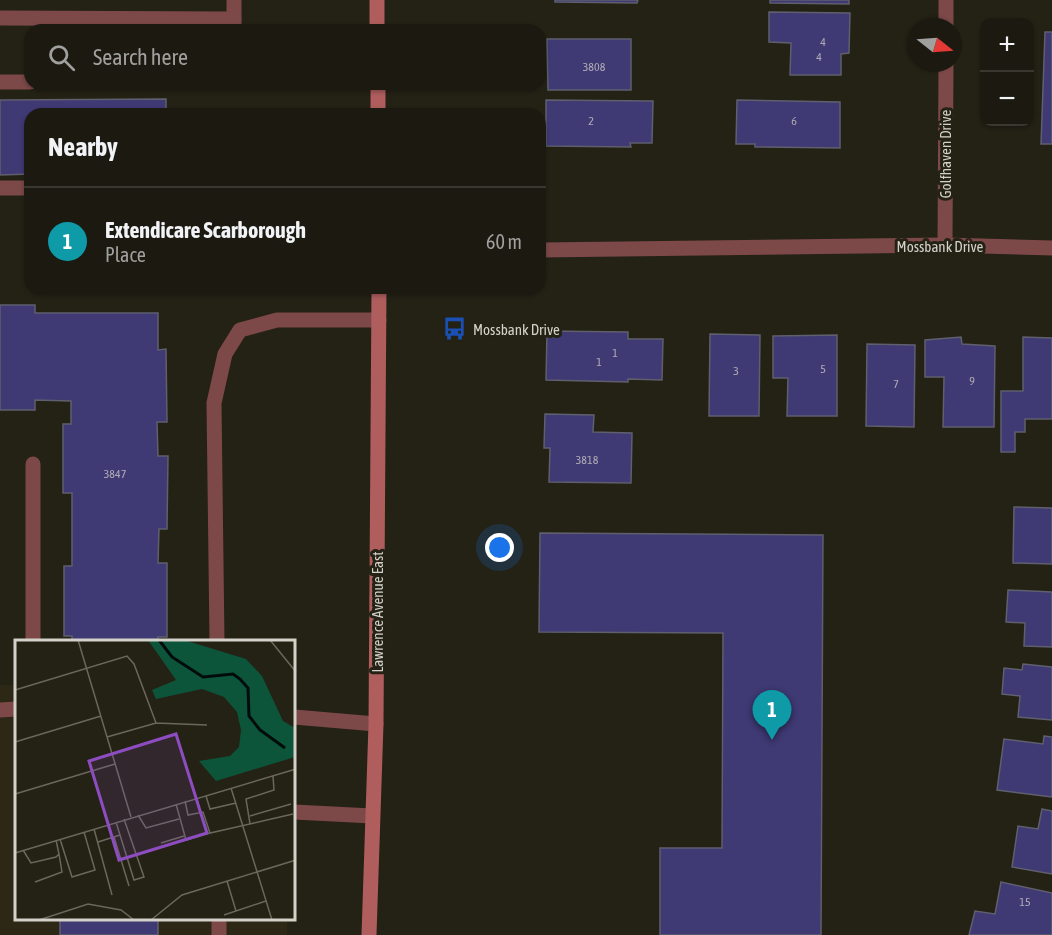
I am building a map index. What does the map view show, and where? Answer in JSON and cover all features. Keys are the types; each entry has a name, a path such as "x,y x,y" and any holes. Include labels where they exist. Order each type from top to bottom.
{"main road":[{"path":"377,0 377,24"},
{"path":"378,90 378,108"},
{"name":"Lawrence Avenue East","path":"369,935 376,724 379,294"}],"street":[{"path":"0,18 234,24 234,0"},
{"path":"946,0 946,18"},
{"name":"Golfhaven Drive","path":"945,245 946,72"},
{"path":"0,82 24,82"},
{"path":"0,188 24,188"},
{"name":"Mossbank Drive","path":"546,250 945,245 1052,248"},
{"path":"217,640 214,403 225,354 240,330 277,320 379,320"},
{"path":"33,464 33,640"},
{"path":"296,717 376,724"},
{"path":"296,812 372,816"}],"shaded area":[{"path":"0,685 15,685 15,920 287,920 287,935 0,935"}],"building":[{"path":"555,0 638,0 637,3 555,2"},
{"path":"770,0 849,0 849,4 770,3"},
{"path":"769,12 850,13 849,53 841,54 841,75 790,75 791,43 769,42"},
{"path":"1045,32 1052,32 1052,144 1041,144"},
{"path":"547,39 631,39 631,90 548,90"},
{"path":"166,99 166,108 24,108 24,174 0,175 0,100"},
{"path":"546,100 653,101 652,143 630,143 631,147 546,146"},
{"path":"737,100 840,102 840,148 755,147 755,144 736,144"},
{"path":"0,305 35,305 35,313 158,313 158,350 166,349 167,422 157,422 158,456 168,456 167,529 159,529 158,563 167,563 167,637 158,637 158,640 72,640 72,636 64,636 64,566 72,566 72,493 63,493 63,424 71,424 71,401 35,400 35,410 0,410"},
{"path":"547,331 628,332 628,339 663,339 662,380 628,379 628,382 546,380"},
{"path":"710,334 760,335 759,416 709,416"},
{"path":"837,335 837,416 787,416 788,378 773,378 773,336"},
{"path":"961,337 962,344 995,346 994,427 943,427 944,377 925,377 925,340"},
{"path":"1023,337 1052,338 1052,419 1025,419 1025,432 1015,432 1015,452 1001,452 1001,391 1023,391"},
{"path":"867,344 915,345 914,427 866,426"},
{"path":"545,414 594,415 593,432 632,433 631,483 549,482 550,448 544,448"},
{"path":"1014,507 1052,508 1052,564 1013,563"},
{"path":"540,533 823,535 821,935 660,935 660,848 722,848 723,633 539,632"},
{"path":"1008,590 1052,592 1052,647 1024,646 1025,623 1006,622"},
{"path":"1023,664 1052,667 1052,720 1018,717 1020,696 1002,694 1004,668 1022,670"},
{"path":"1044,736 1052,737 1052,797 997,790 1004,739 1043,744"},
{"path":"1042,809 1052,811 1052,874 1012,867 1018,826 1038,829"},
{"path":"1001,882 1052,893 1052,935 969,935 975,911 995,914"},
{"path":"60,920 158,920 158,935 60,935"}],"place":[{"name":"Mossbank Drive","path":"455,329"},
{"name":"Extendicare Scarborough","path":"772,740"}]}
